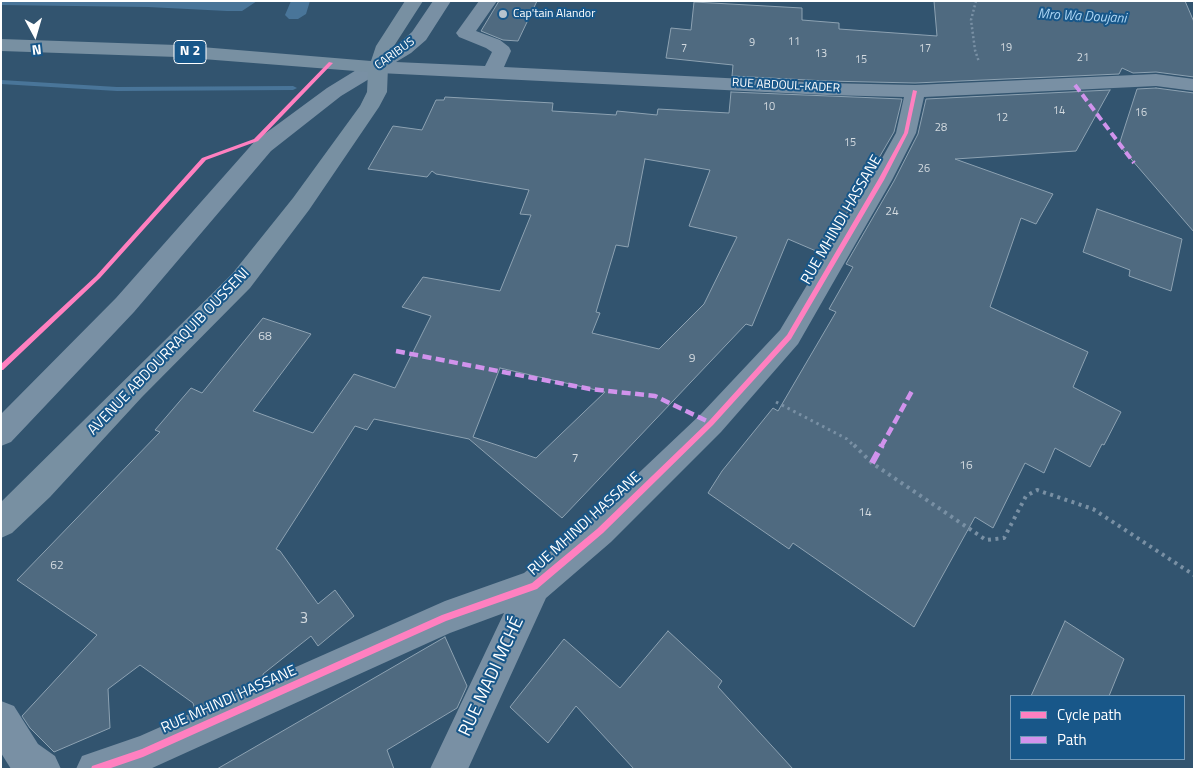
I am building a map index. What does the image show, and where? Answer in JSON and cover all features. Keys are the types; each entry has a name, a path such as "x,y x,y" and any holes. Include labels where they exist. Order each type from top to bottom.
{"main road":[{"name":"AVENUE ABDOURRAQUIB OUSSENI","path":"1,522 39,487 132,389 241,281 301,204 369,107 377,92 378,67 385,46 414,1"},
{"name":"N 2","path":"1,45 177,50 378,67"}],"street":[{"name":"CARIBUS","path":"1,433 125,305 263,146 334,92 378,67 419,36 442,1"},
{"path":"488,1 465,33 493,44 502,51 492,73"},
{"name":"RUE ABDOUL-KADER","path":"378,67 826,89 915,91 1156,80 1194,84"},
{"name":"RUE MHINDI HASSANE","path":"95,769 143,753 445,618 534,586 600,531 711,423 789,337 906,133 915,91"},
{"name":"RUE MADI MCHÉ","path":"449,769 534,586"},
{"path":"1,719 25,757 42,769"}],"path":[{"path":"976,1 971,20 975,50 986,89"},
{"path":"744,386 847,439 872,463 986,540 1004,538 1026,496 1037,490 1093,509 1194,575"}],"water":[{"path":"1,1 257,1 242,11 227,11 148,7 1,5"},
{"path":"291,1 310,1 306,14 298,19 289,19 285,15"}],"building":[{"path":"499,1 537,1 518,41 503,40 481,31"},
{"path":"934,1 1185,1 1194,22 1194,77 1156,72 1133,73 1122,68 1119,74 915,83 826,81 732,76 733,65 666,58 671,28 691,30 694,2 802,8 802,20 839,23 839,29 937,36"},
{"path":"1156,88 1194,93 1194,232 1119,145 1137,89"},
{"path":"1110,90 1076,151 955,159 1053,194 1036,224 1021,218 990,307 1088,352 1073,387 1121,412 1090,467 1055,448 1044,473 1025,463 993,528 975,517 914,627 793,543 789,549 708,493 722,471 773,408 778,411 836,312 829,309 853,267 846,264 894,181 918,134 926,99"},
{"path":"731,92 902,99 894,132 823,254 788,239 752,326 746,324 562,518 469,439 374,419 367,430 355,426 276,549 280,551 318,604 335,590 354,616 318,646 311,636 263,674 264,679 195,710 193,703 140,665 108,689 110,728 54,752 30,728 22,716 97,635 17,580 160,432 155,430 191,388 202,393 263,318 311,334 253,411 313,433 354,374 395,388 431,316 402,307 423,277 500,291 531,215 520,214 529,190 436,174 432,171 427,177 368,169 393,126 422,130 436,100 444,100 445,97 553,103 552,111 616,115 617,111 657,115 658,109 729,113","holes":["645,159 710,170 689,226 737,237 704,304 659,349 592,333 600,313 596,312 616,245 628,247","500,368 605,392 536,458 473,437"]},
{"path":"1097,209 1182,239 1171,291 1129,276 1130,270 1083,252"},
{"path":"1065,621 1124,659 1109,695 1031,695"},
{"path":"668,631 722,681 718,687 793,769 634,769 576,706 548,743 510,707 564,639 620,688"},
{"path":"445,637 467,686 457,708 387,750 394,769 217,769"}],"waterway":[{"path":"1,82 117,89 293,88"}],"marked path":[{"path":"1075,85 1134,163"},
{"path":"396,351 590,389 655,396 711,423"},
{"path":"872,463 912,391"}],"cycle path":[{"path":"1,368 98,277 204,159 256,140 331,63"},
{"path":"95,769 143,753 445,618 534,586 600,531 711,423 789,337 881,180 906,133 915,91"}],"place":[{"name":"Cap'tain Alandor","path":"503,14"}],"water label":[{"name":"Mro Wa Doujani","path":"1082,17"}]}
